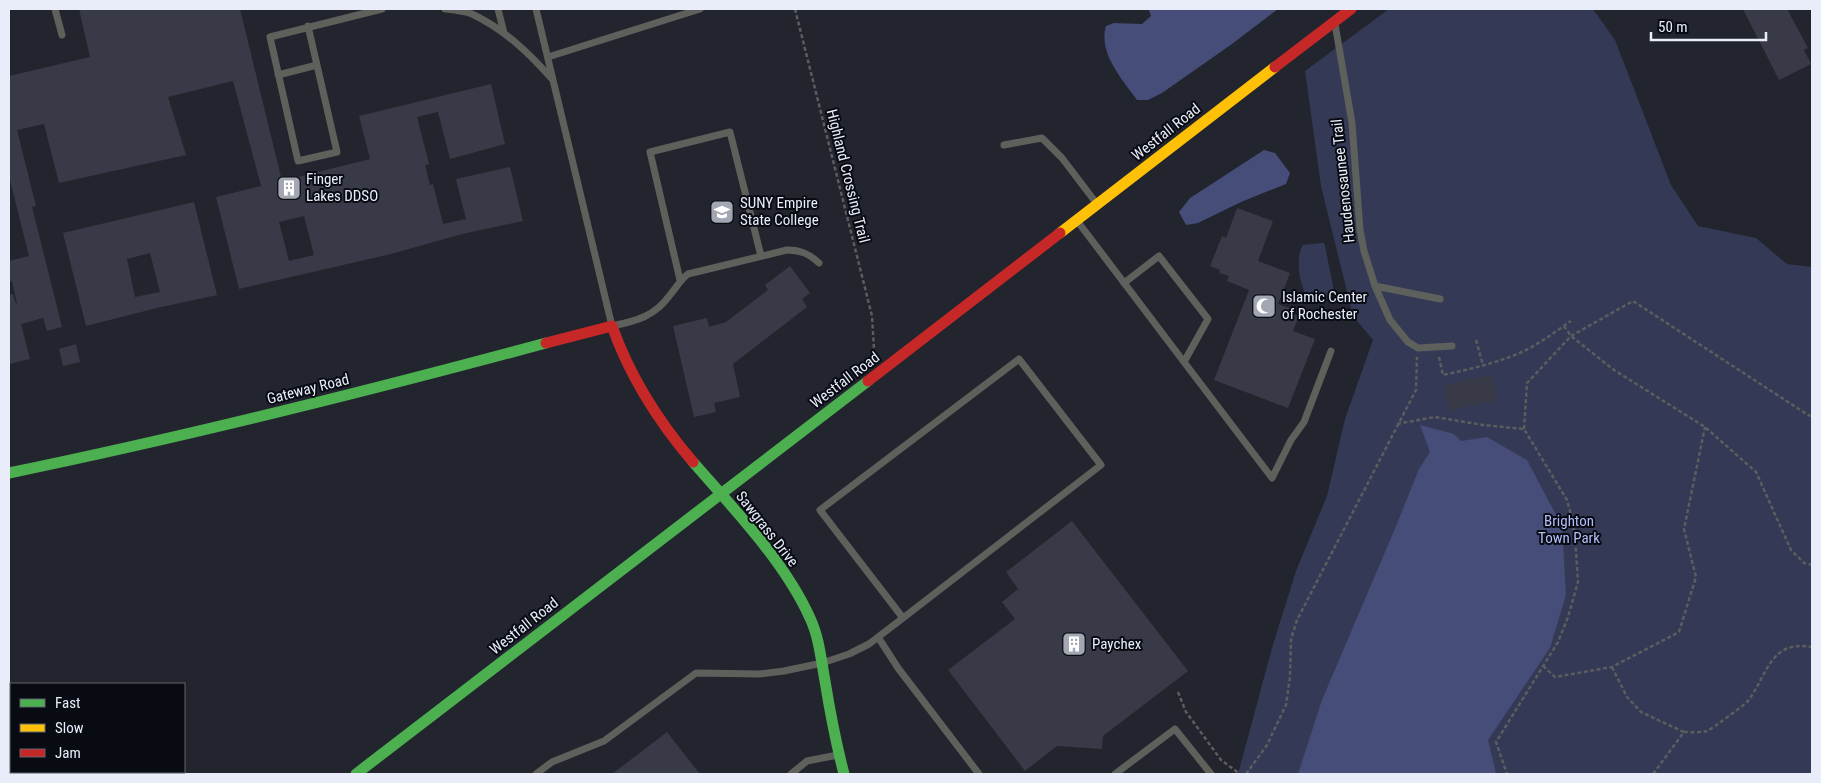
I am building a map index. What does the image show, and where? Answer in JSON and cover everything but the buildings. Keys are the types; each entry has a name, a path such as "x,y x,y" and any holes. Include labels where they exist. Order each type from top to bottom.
{"street":[{"name":"Westfall Road","path":"356,774 1351,9"},
{"name":"Gateway Road","path":"9,473 78,460 409,380 612,326"},
{"name":"Sawgrass Drive","path":"612,326 620,349 638,386 668,432 766,549 799,597 814,631 822,663 838,755 844,774"}],"lane":[{"path":"55,9 62,35"},
{"path":"308,26 337,152 298,161 270,37 308,26 382,9"},
{"path":"445,9 470,14 504,32 532,56 553,81"},
{"path":"498,9 504,32"},
{"path":"536,9 612,326 635,321 660,308 680,280 688,274 787,250 799,250 811,256 819,263"},
{"path":"548,57 700,9"},
{"name":"Haudenosaunee Trail","path":"1334,22 1352,123 1360,230 1364,251 1375,286 1390,320 1402,337 1418,348"},
{"path":"278,75 317,65"},
{"path":"680,280 650,152 730,132 761,256"},
{"path":"1004,145 1042,138 1062,158 1097,204"},
{"path":"1076,220 1272,478 1291,440 1304,422 1331,351"},
{"path":"1124,283 1158,256 1208,319 1184,362"},
{"path":"1375,286 1440,299"},
{"path":"1418,348 1452,346"},
{"path":"536,774 552,762 604,741 696,673 760,674 784,671 822,663 850,654 869,644 903,618 1101,465 1019,359 820,510 903,618"},
{"path":"878,637 898,668 979,774"},
{"path":"1115,774 1175,729 1210,774"},
{"path":"791,774 807,761 838,755"}],"path":[{"name":"Highland Crossing Trail","path":"795,9 872,316 874,349"},
{"path":"1507,774 1496,742 1558,642 1568,617 1578,582 1576,551 1567,500 1524,429 1526,383 1571,336 1633,301 1812,416"},
{"path":"1439,358 1443,375 1483,365 1522,352 1571,321"},
{"path":"1564,326 1571,336 1614,370 1705,427 1756,472 1791,550 1804,563 1812,565"},
{"path":"1476,340 1483,365"},
{"path":"1246,774 1267,745 1286,705 1290,677 1291,639 1296,620 1416,390 1418,348"},
{"path":"1397,424 1435,417 1483,425 1524,429"},
{"path":"1543,666 1555,676 1612,667 1679,632 1696,577 1684,529 1705,427"},
{"path":"1612,667 1627,697 1641,712 1684,732 1707,731 1747,703 1766,667 1775,656 1790,648 1802,645 1812,647"},
{"path":"1178,692 1186,712 1221,760 1240,774"},
{"path":"1653,774 1684,732"}],"green space":[{"name":"Brighton Town Park","path":"1389,9 1593,9 1615,40 1671,185 1698,226 1756,238 1787,264 1812,267 1812,774 1238,774 1272,648 1296,571 1327,496 1345,419 1373,340 1353,316 1321,186 1305,71"},
{"path":"1324,243 1334,291 1328,299 1312,302 1304,291 1300,275 1300,251 1303,245"}],"shaded area":[{"path":"1278,9 1162,93 1148,100 1137,100 1118,74 1108,56 1104,36 1106,26 1114,23 1142,24 1151,16 1149,10"},
{"path":"1264,150 1275,153 1290,173 1286,184 1241,202 1198,223 1186,225 1179,212 1190,198"},
{"path":"1420,425 1454,434 1461,441 1487,437 1527,460 1562,526 1566,595 1550,648 1488,740 1496,774 1298,774 1322,700 1419,469 1430,452"}],"traffic: fast":[{"path":"9,473 144,444 278,412 546,343"},
{"path":"356,774 868,381"},
{"path":"693,462 773,556 787,576 810,618 816,633 833,728 844,774"}],"traffic: slow":[{"path":"1060,233 1275,67"}],"traffic: jam":[{"path":"1275,67 1351,9"},
{"path":"868,381 1060,233"},
{"path":"546,343 612,326 627,363 646,398 668,431 693,462"}],"place":[{"name":"Finger Lakes DDSO","path":"289,188"},
{"name":"SUNY Empire State College","path":"722,212"},
{"name":"Islamic Center of Rochester","path":"1264,306"},
{"name":"Paychex","path":"1074,644"}]}
